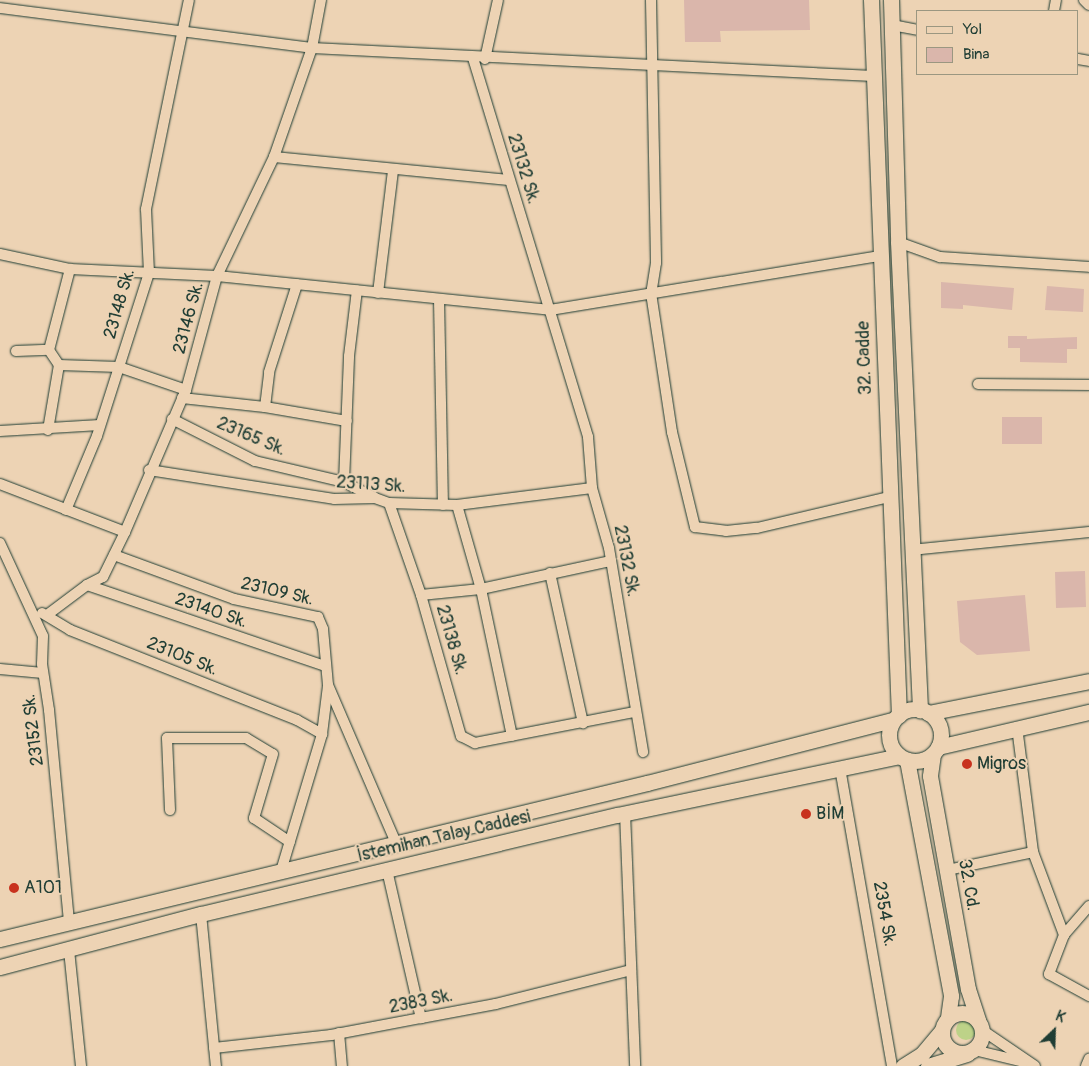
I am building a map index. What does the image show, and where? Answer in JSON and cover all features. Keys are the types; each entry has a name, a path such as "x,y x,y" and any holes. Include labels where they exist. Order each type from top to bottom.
{"main road":[{"name":"32. Cadde","path":"871,0 896,717"},
{"path":"891,0 898,242 911,550 924,711 940,731 935,750"},
{"path":"1089,681 896,717 890,742 903,758 925,759 935,750 1017,727 1089,712"},
{"name":"İstemihan Talay Caddesi","path":"0,938 396,844 896,717"},
{"name":"32. Cd.","path":"935,750 930,776 968,989 980,1025"},
{"name":"İstemihan Talay Caddesi","path":"0,967 201,914 625,813 840,768 903,758"},
{"name":"32. Cd.","path":"903,758 952,996 945,1024"},
{"path":"902,1066 922,1054 945,1024 967,1013 980,1025 982,1039 971,1052 928,1066"},
{"path":"945,1024 949,1048 971,1052"}],"street":[{"name":"23148 Sk.","path":"66,510 100,425 148,273 146,209 189,0"},
{"name":"23146 Sk.","path":"47,615 87,585 103,577 125,532 149,470 184,394 217,276 274,157 312,48 320,0"},
{"path":"485,59 498,0"},
{"path":"651,0 656,263 651,293 672,432 695,527 726,531 757,528 889,497"},
{"path":"1084,0 1089,5"},
{"path":"0,8 182,34 312,48 485,59 873,76"},
{"path":"892,25 916,30"},
{"name":"23132 Sk.","path":"473,58 588,436 592,488 611,561 643,752"},
{"path":"274,157 393,171 510,180"},
{"path":"378,293 393,171"},
{"path":"898,242 940,257 1089,267"},
{"path":"0,254 70,269 217,276 550,310 879,256"},
{"path":"48,430 59,365 49,350 70,269"},
{"path":"265,407 269,372 297,284"},
{"path":"344,482 349,356 357,290"},
{"path":"438,299 443,505"},
{"path":"16,351 49,350"},
{"path":"59,365 119,367 184,394 347,421"},
{"path":"978,384 1089,385"},
{"name":"23165 Sk.","path":"172,419 255,460 344,482 375,498"},
{"path":"0,431 48,430 100,425"},
{"name":"23113 Sk.","path":"149,470 334,499 375,498 389,504 457,506 592,488"},
{"path":"0,484 125,532"},
{"name":"23138 Sk.","path":"389,504 421,595 461,736 475,743 635,712"},
{"path":"457,506 481,589 512,736"},
{"path":"911,550 1089,532"},
{"name":"23152 Sk.","path":"0,543 43,636 43,673 70,922"},
{"name":"23109 Sk.","path":"114,556 234,599 318,618 324,628 325,666 328,685 396,844"},
{"path":"421,595 481,589 611,561"},
{"path":"550,573 583,723"},
{"name":"23140 Sk.","path":"87,585 325,666"},
{"name":"23105 Sk.","path":"30,609 47,615 70,630 297,720 322,734"},
{"path":"0,669 43,673"},
{"path":"281,871 322,734 328,685"},
{"path":"1017,727 1033,852 1064,935"},
{"path":"170,810 167,738 246,738 273,754 254,818 290,842"},
{"name":"2354 Sk.","path":"840,768 892,1066"},
{"path":"625,813 635,1066"},
{"path":"947,870 1033,852"},
{"path":"387,870 421,1018"},
{"path":"1089,906 1064,935 1049,974 1089,996"},
{"path":"201,914 216,1066"},
{"path":"70,950 81,1066"},
{"name":"2383 Sk.","path":"214,1048 339,1033 496,1004 631,970"},
{"path":"980,1025 1030,1065"},
{"path":"339,1033 342,1066"},
{"path":"971,1052 1030,1065"},
{"path":"1086,1066 1089,1059"}],"green space":[{"path":"966,1020 973,1023 976,1030 973,1037 966,1040 959,1037 956,1030 959,1023"}],"building":[{"path":"684,0 809,0 810,30 720,31 721,42 685,42"},
{"path":"941,282 1014,288 1012,310 963,305 963,309 941,308"},
{"path":"1047,286 1084,289 1083,312 1045,310"},
{"path":"1008,336 1027,336 1027,339 1077,337 1077,349 1067,349 1067,363 1020,362 1020,348 1008,348"},
{"path":"1002,417 1042,417 1042,444 1002,444"},
{"path":"1085,571 1086,607 1056,608 1055,572"},
{"path":"1025,595 1030,651 977,655 960,642 957,601"}],"place":[{"name":"Migros","path":"967,764"},
{"name":"BİM","path":"806,814"},
{"name":"A101","path":"14,888"}]}
